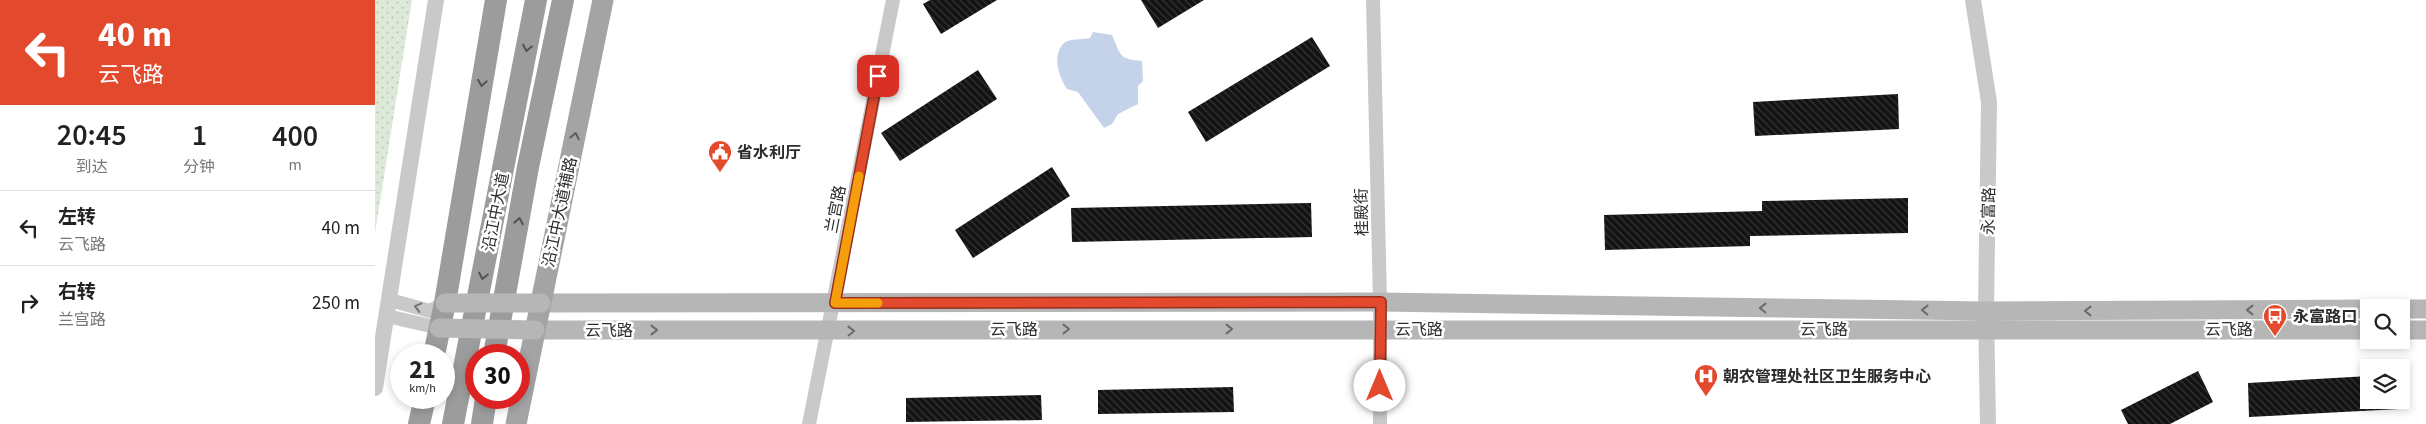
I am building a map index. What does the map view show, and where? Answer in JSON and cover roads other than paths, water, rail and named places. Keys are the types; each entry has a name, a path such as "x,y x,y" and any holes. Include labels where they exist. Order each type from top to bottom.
{"highway":[{"path":"435,344 445,303 496,0"},
{"name":"沿江中大道","path":"453,424 536,0"},
{"name":"沿江中大道","path":"496,344 563,0"},
{"path":"419,424 422,409"},
{"path":"481,424 484,409"}],"main road":[{"name":"沿江中大道辅路","path":"517,424 603,0"},
{"name":"云飞路","path":"445,303 1381,302 2360,330"},
{"name":"云飞路","path":"439,328 829,331 1380,329 1987,320 2360,309"},
{"path":"2410,309 2426,309"},
{"path":"2410,330 2426,330"}],"street":[{"path":"375,388 436,0"},
{"name":"兰宫路","path":"809,424 835,303 893,0"},
{"name":"桂殿街","path":"1373,0 1381,302 1380,424"},
{"name":"永富路","path":"1973,0 1989,102 1988,424"},
{"path":"389,308 430,311 445,303"},
{"path":"389,308 439,328"}],"water":[{"path":"1093,32 1112,35 1122,55 1129,59 1142,61 1143,81 1138,86 1138,104 1118,114 1112,124 1104,128 1078,92 1067,89 1061,79 1057,60 1060,49 1065,42 1090,38"}],"place":[{"name":"省水利厅","path":"720,173"},
{"name":"永富路口","path":"2275,337"},
{"name":"朝农管理处社区卫生服务中心","path":"1706,397"}]}
